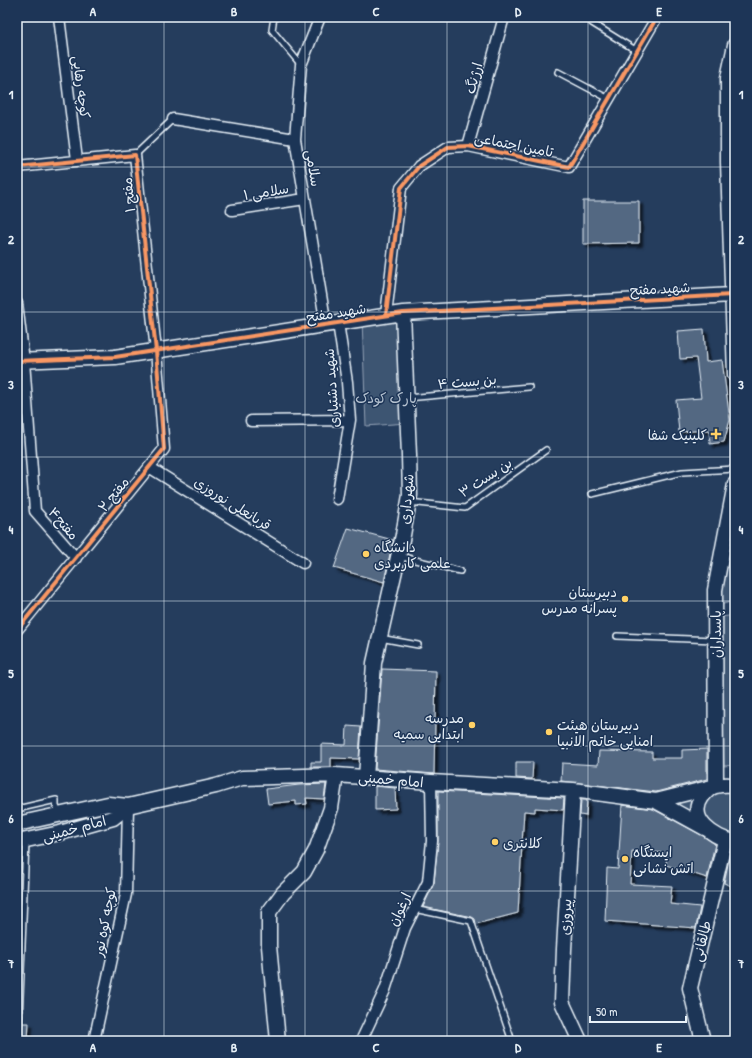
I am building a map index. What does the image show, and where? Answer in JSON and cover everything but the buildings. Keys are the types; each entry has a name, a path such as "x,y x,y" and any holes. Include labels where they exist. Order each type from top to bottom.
{"street":[{"name":"کوچه رهایی","path":"59,17 77,160"},
{"name":"سلامی","path":"320,17 301,65 295,139 305,199 332,324"},
{"name":"ارژنگ","path":"468,146 504,17"},
{"name":"تامین اجتماعی","path":"386,315 401,188 419,166 448,147 468,146 569,167 657,17"},
{"path":"735,45 728,78 731,98 728,162 734,295 735,375"},
{"path":"173,119 295,139"},
{"path":"17,167 135,155"},
{"name":"مفتح ۱","path":"135,155 156,351"},
{"name":"سلامی ۱","path":"232,210 305,199"},
{"name":"شهید مفتح","path":"20,361 115,357 403,313 734,295"},
{"name":"مفتح۴","path":"17,303 20,361 35,511 76,558"},
{"name":"شهرداری","path":"366,777 371,686 374,663 410,495 403,313"},
{"name":"شهید دشتیاری","path":"332,324 347,382 350,420 337,499"},
{"name":"مفتح ۲","path":"17,630 164,449 156,351"},
{"path":"251,421 350,420"},
{"name":"قربانعلی نوروزی","path":"149,467 303,563"},
{"name":"پاسداران","path":"716,786 715,590 735,484"},
{"path":"278,1041 269,946 269,912 283,893 304,872 316,850 331,808 336,775"},
{"name":"امام خمینی","path":"17,824 60,816 108,804 128,806 216,786 242,778 336,775 573,790 656,801 728,841"},
{"name":"ارغوان","path":"361,1041 385,990 405,928 428,882 432,841 431,782"},
{"name":"امام خمینی","path":"656,801 716,786 735,785"},
{"path":"716,786 706,792 699,801 697,810 698,818 703,825 728,841"},
{"name":"پیروزی","path":"573,790 562,1002 580,1041"},
{"name":"امام خمینی","path":"21,842 113,818 128,806"},
{"name":"کوچه کوه نور","path":"94,1041 126,894 128,806"},
{"name":"طالقانی","path":"703,1041 690,988 728,841"}],"lane":[{"path":"274,17 272,30 301,65"},
{"path":"592,23 637,51"},
{"path":"558,72 609,99"},
{"path":"135,155 173,119"},
{"name":"بن بست ۴","path":"406,398 530,387"},
{"name":"بن بست ۳","path":"408,502 465,508 546,450"},
{"path":"592,494 682,472 735,468"},
{"path":"398,556 460,571"},
{"path":"617,636 715,640"},
{"path":"379,638 418,645"},
{"path":"17,809 56,800 56,806 60,816"},
{"path":"19,1023 21,842"},
{"path":"414,909 472,921 512,1041"}],"green space":[{"name":"پارک کودک","path":"403,313 407,423 366,426 362,319"},
{"path":"735,558 735,601 715,606 726,560"},
{"path":"735,615 735,765 724,766 723,643 715,618"},
{"path":"735,785 735,842 657,801"}],"cycle path":[{"path":"386,315 401,188 419,166 448,147 468,146 569,167 657,17"},
{"path":"17,167 135,155 156,351 164,449 17,630"},
{"path":"17,361 115,357 403,313 732,295"}],"place":[{"name":"کلینیک شفا","path":"716,434"},
{"name":"دانشگاه علمی کاربردی","path":"366,554"},
{"name":"دبیرستان پسرانه مدرس","path":"625,599"},
{"name":"مدرسه ابتدایی سمیه","path":"472,725"},
{"name":"دبیرستان هیئت امنایی خاتم الانبیا","path":"549,732"},
{"name":"کلانتری","path":"495,842"},
{"name":"ایستگاه اتش نشانی","path":"625,859"}]}
